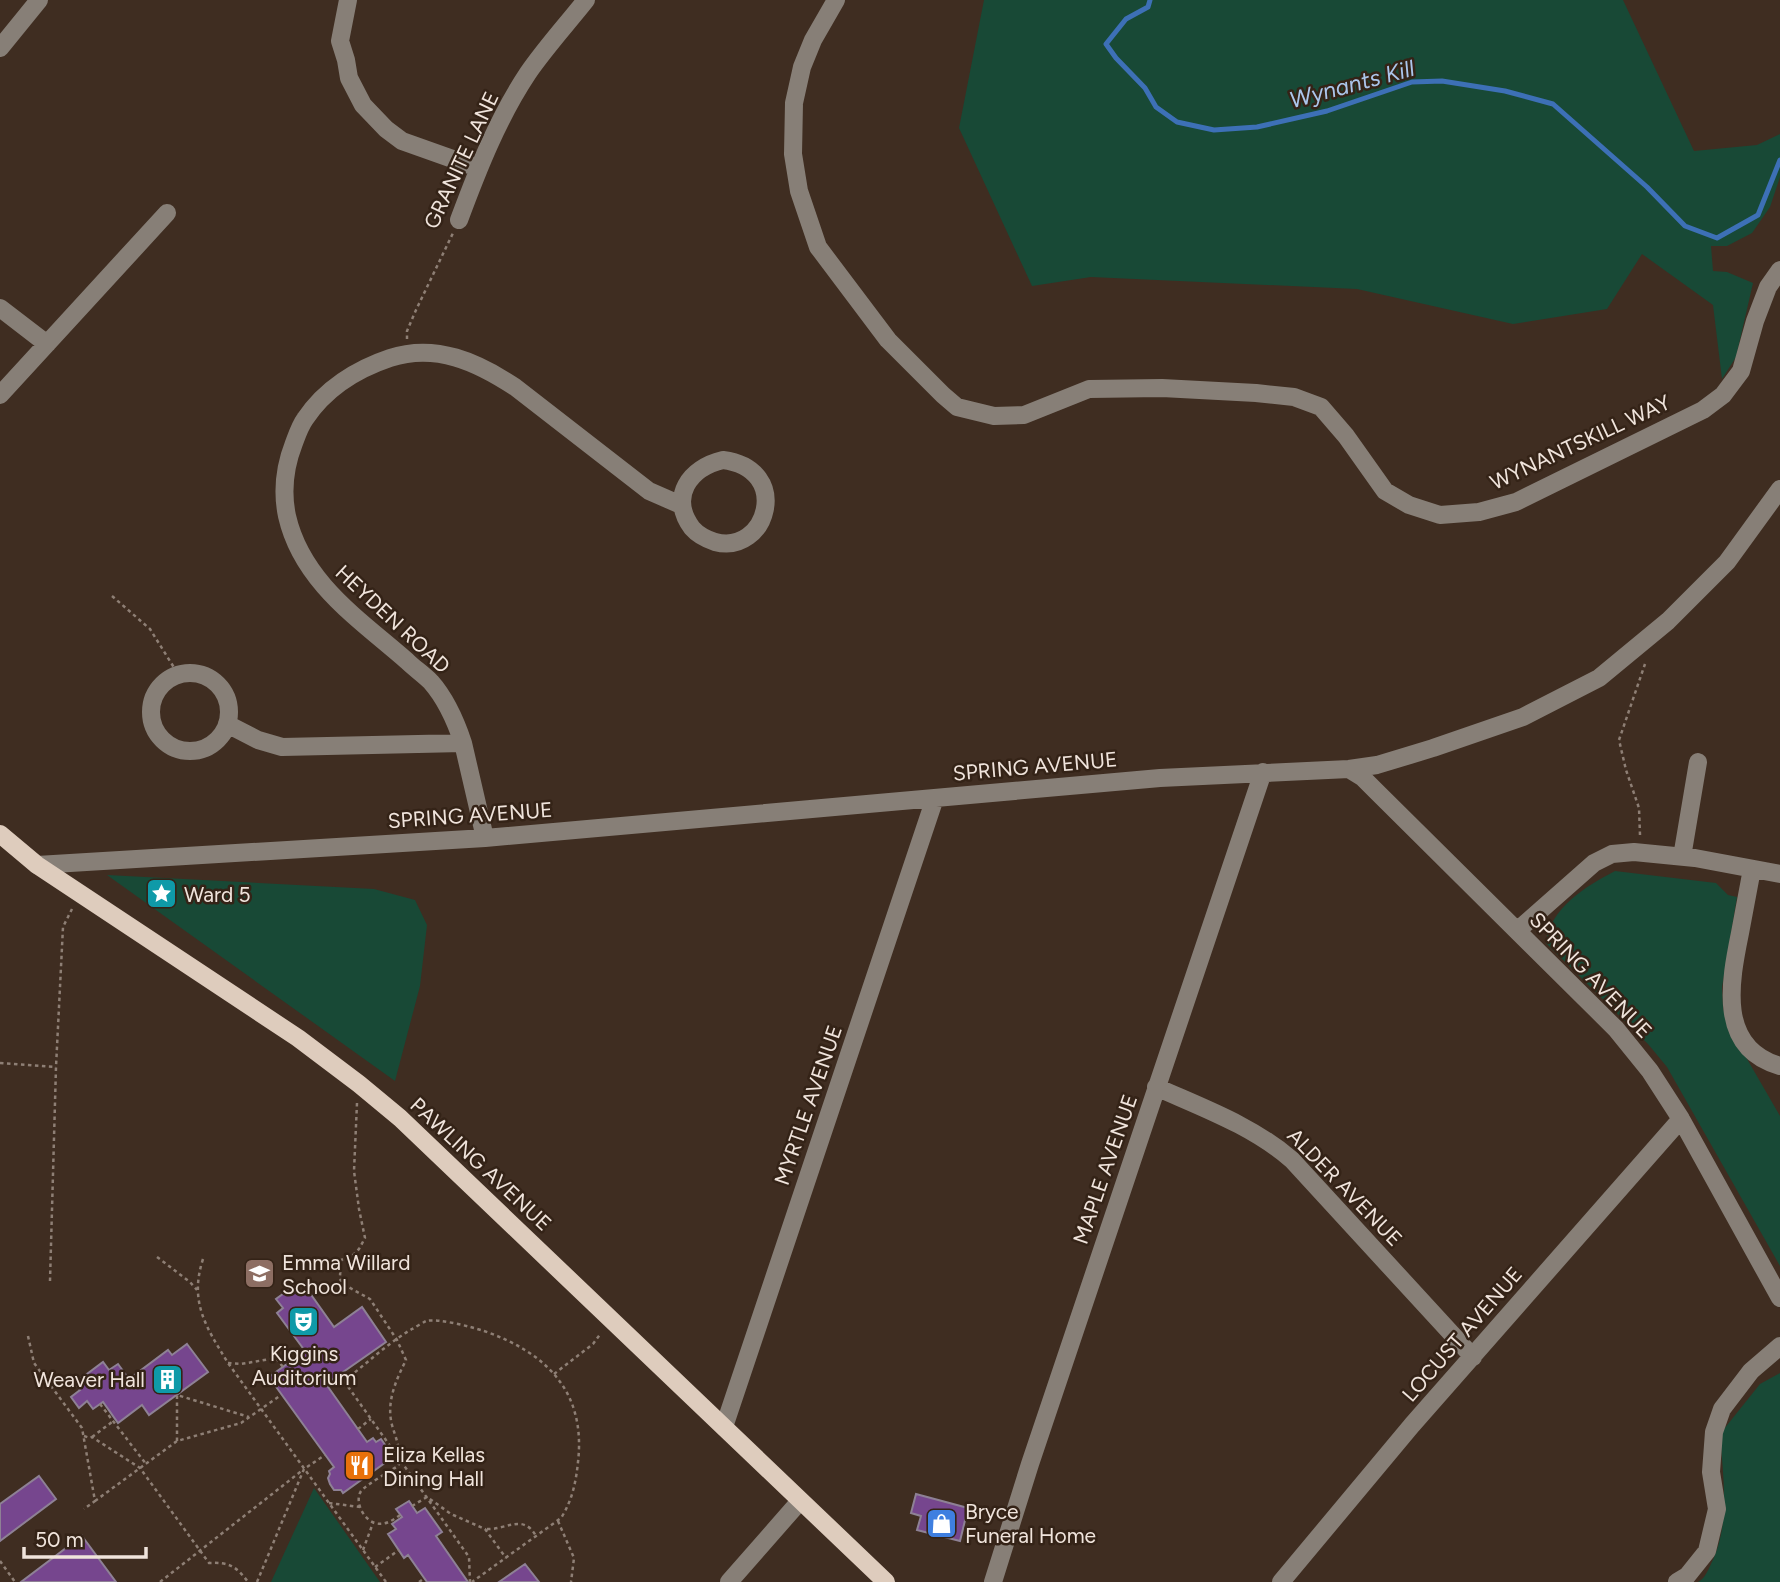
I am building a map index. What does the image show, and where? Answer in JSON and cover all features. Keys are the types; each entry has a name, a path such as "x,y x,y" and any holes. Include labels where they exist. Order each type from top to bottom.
{"main road":[{"name":"PAWLING AVENUE","path":"0,834 37,865 298,1038 400,1118 886,1582"}],"street":[{"path":"0,48 39,0"},
{"path":"348,0 340,41 349,78 363,105 402,141 478,168"},
{"name":"GRANITE LANE","path":"459,220 499,122 528,72 586,0"},
{"name":"WYNANTSKILL WAY","path":"836,0 813,40 802,67 794,103 793,154 799,191 818,247 888,340 957,407 994,416 1024,415 1089,389 1162,387 1294,397 1321,407 1346,436 1385,491 1409,505 1440,515 1479,512 1516,502 1703,410 1723,395 1741,371 1763,299 1780,270"},
{"path":"0,395 167,214"},
{"path":"0,308 47,344"},
{"name":"HEYDEN ROAD","path":"485,838 463,743 444,701 431,682 334,597 315,577 300,554 284,501 285,475 291,449 303,420 322,398 347,378 380,361 406,353 439,353 472,362 492,372 649,491 681,505"},
{"path":"723,460 736,462 758,477 766,502 763,516 756,528 746,537 719,543 694,531 681,505 689,480 698,470 723,460"},
{"path":"1349,769 1377,765 1523,718 1599,678 1668,621 1727,562 1780,489"},
{"path":"178,674 202,674 222,689 229,712 227,724 220,737 210,745 184,751 160,738 150,713 152,700 158,688 178,674"},
{"path":"227,724 258,740 282,747 463,743"},
{"path":"1682,857 1698,762"},
{"name":"SPRING AVENUE","path":"37,865 485,838 1160,778 1349,769 1369,783 1616,1029 1650,1072 1681,1119 1780,1298"},
{"name":"MAPLE AVENUE","path":"993,1582 1030,1464 1263,772"},
{"name":"MYRTLE AVENUE","path":"724,1427 935,798"},
{"path":"1518,930 1594,863 1612,854 1634,852 1682,857 1780,874"},
{"path":"1752,869 1732,972 1731,1007 1741,1037 1749,1048 1758,1057 1780,1066"},
{"name":"ALDER AVENUE","path":"1156,1087 1274,1144 1292,1160 1473,1357"},
{"name":"LOCUST AVENUE","path":"1281,1582 1412,1425 1681,1119"},
{"path":"1677,1582 1687,1576 1707,1552 1717,1509 1711,1472 1714,1432 1722,1409 1751,1371 1780,1346"},
{"path":"729,1582 800,1501"}],"path":[{"name":"GRANITE LANE","path":"406,353 407,331 459,220"},
{"path":"112,596 150,629 178,674"},
{"path":"1639,840 1639,808 1619,740 1645,664"},
{"path":"50,1281 63,927 72,909"},
{"path":"0,1063 56,1067"},
{"path":"359,1084 354,1171 365,1238 352,1256 341,1260 341,1283 370,1299 397,1340 406,1360 391,1400 391,1422 400,1448 398,1466 362,1490 359,1498 365,1517 373,1523 390,1522 400,1515"},
{"path":"157,1257 197,1290"},
{"path":"203,1259 197,1277 197,1297 205,1321 228,1363 386,1582"},
{"path":"339,1376 469,1557 471,1582 558,1521 569,1506 577,1478 580,1448 579,1426 573,1404 554,1374 520,1346 473,1328 427,1321 397,1340 344,1381"},
{"path":"27,1336 34,1363 82,1428 95,1501"},
{"path":"554,1374 593,1344"},
{"path":"228,1363 241,1364 276,1358 283,1367"},
{"path":"177,1441 177,1395 249,1417"},
{"path":"84,1509 177,1441 241,1423 281,1395"},
{"path":"100,1404 146,1464"},
{"path":"358,1429 371,1419"},
{"path":"92,1437 114,1422"},
{"path":"84,1436 92,1437 139,1468 209,1563 232,1565 248,1582"},
{"path":"160,1582 325,1455"},
{"path":"257,1582 304,1469"},
{"path":"412,1506 427,1497"},
{"path":"427,1497 451,1514 485,1529 514,1523 523,1524 530,1527 536,1536"},
{"path":"329,1503 360,1507"},
{"path":"558,1521 574,1558 571,1582"},
{"path":"363,1550 373,1523"},
{"path":"485,1529 506,1558"},
{"path":"374,1566 398,1550"},
{"path":"0,1561 15,1582"},
{"path":"419,1582 425,1578"}],"green space":[{"path":"984,0 1623,0 1694,151 1757,145 1780,134 1780,177 1770,207 1752,233 1727,246 1711,246 1713,271 1727,272 1753,283 1736,357 1722,379 1713,305 1642,254 1607,309 1513,324 1357,289 1091,277 1032,286 959,128"},
{"path":"1615,871 1716,883 1728,895 1737,897 1722,987 1723,1008 1728,1026 1780,1116 1780,1266 1667,1067 1648,1044 1546,943 1554,919 1562,909 1581,891"},
{"path":"107,875 374,889 415,900 427,925 420,986 395,1081"},
{"path":"1780,1373 1780,1582 1698,1582 1711,1564 1721,1533 1724,1483 1720,1434 1760,1384"},
{"path":"314,1488 380,1582 271,1582"}],"building":[{"path":"294,1286 300,1295 307,1289 334,1327 362,1307 386,1342 326,1384 367,1442 373,1438 376,1442 381,1439 388,1449 389,1460 343,1493 341,1490 334,1490 330,1484 329,1471 334,1467 269,1377 305,1351 277,1313 283,1308 276,1299"},
{"path":"187,1344 208,1372 149,1415 142,1405 118,1423 103,1402 93,1409 87,1401 79,1408 71,1397 80,1390 75,1383 103,1362 109,1370 118,1364 129,1379 168,1350 172,1355"},
{"path":"39,1476 56,1499 0,1541 0,1504"},
{"name":"Bryce Funeral Home","path":"916,1494 968,1508 960,1541 917,1530 921,1516 911,1513"},
{"path":"409,1501 417,1513 425,1508 442,1532 436,1536 468,1582 427,1582 408,1555 404,1558 388,1534 396,1529 392,1524 402,1517 396,1509"},
{"path":"82,1536 116,1582 21,1582"},
{"path":"525,1564 539,1582 499,1582"}],"waterway":[{"name":"Wynants Kill","path":"1150,0 1148,7 1126,19 1106,44 1145,88 1156,107 1177,122 1214,130 1257,127 1327,111 1412,82 1442,81 1505,91 1553,104 1647,187 1685,226 1717,238 1758,215 1780,160"}],"place":[{"name":"Ward 5","path":"161,894"},
{"name":"Emma Willard School","path":"259,1274"},
{"name":"Kiggins Auditorium","path":"304,1321"},
{"name":"Weaver Hall","path":"168,1379"},
{"name":"Eliza Kellas Dining Hall","path":"360,1466"},
{"name":"Bryce Funeral Home","path":"942,1523"}]}
